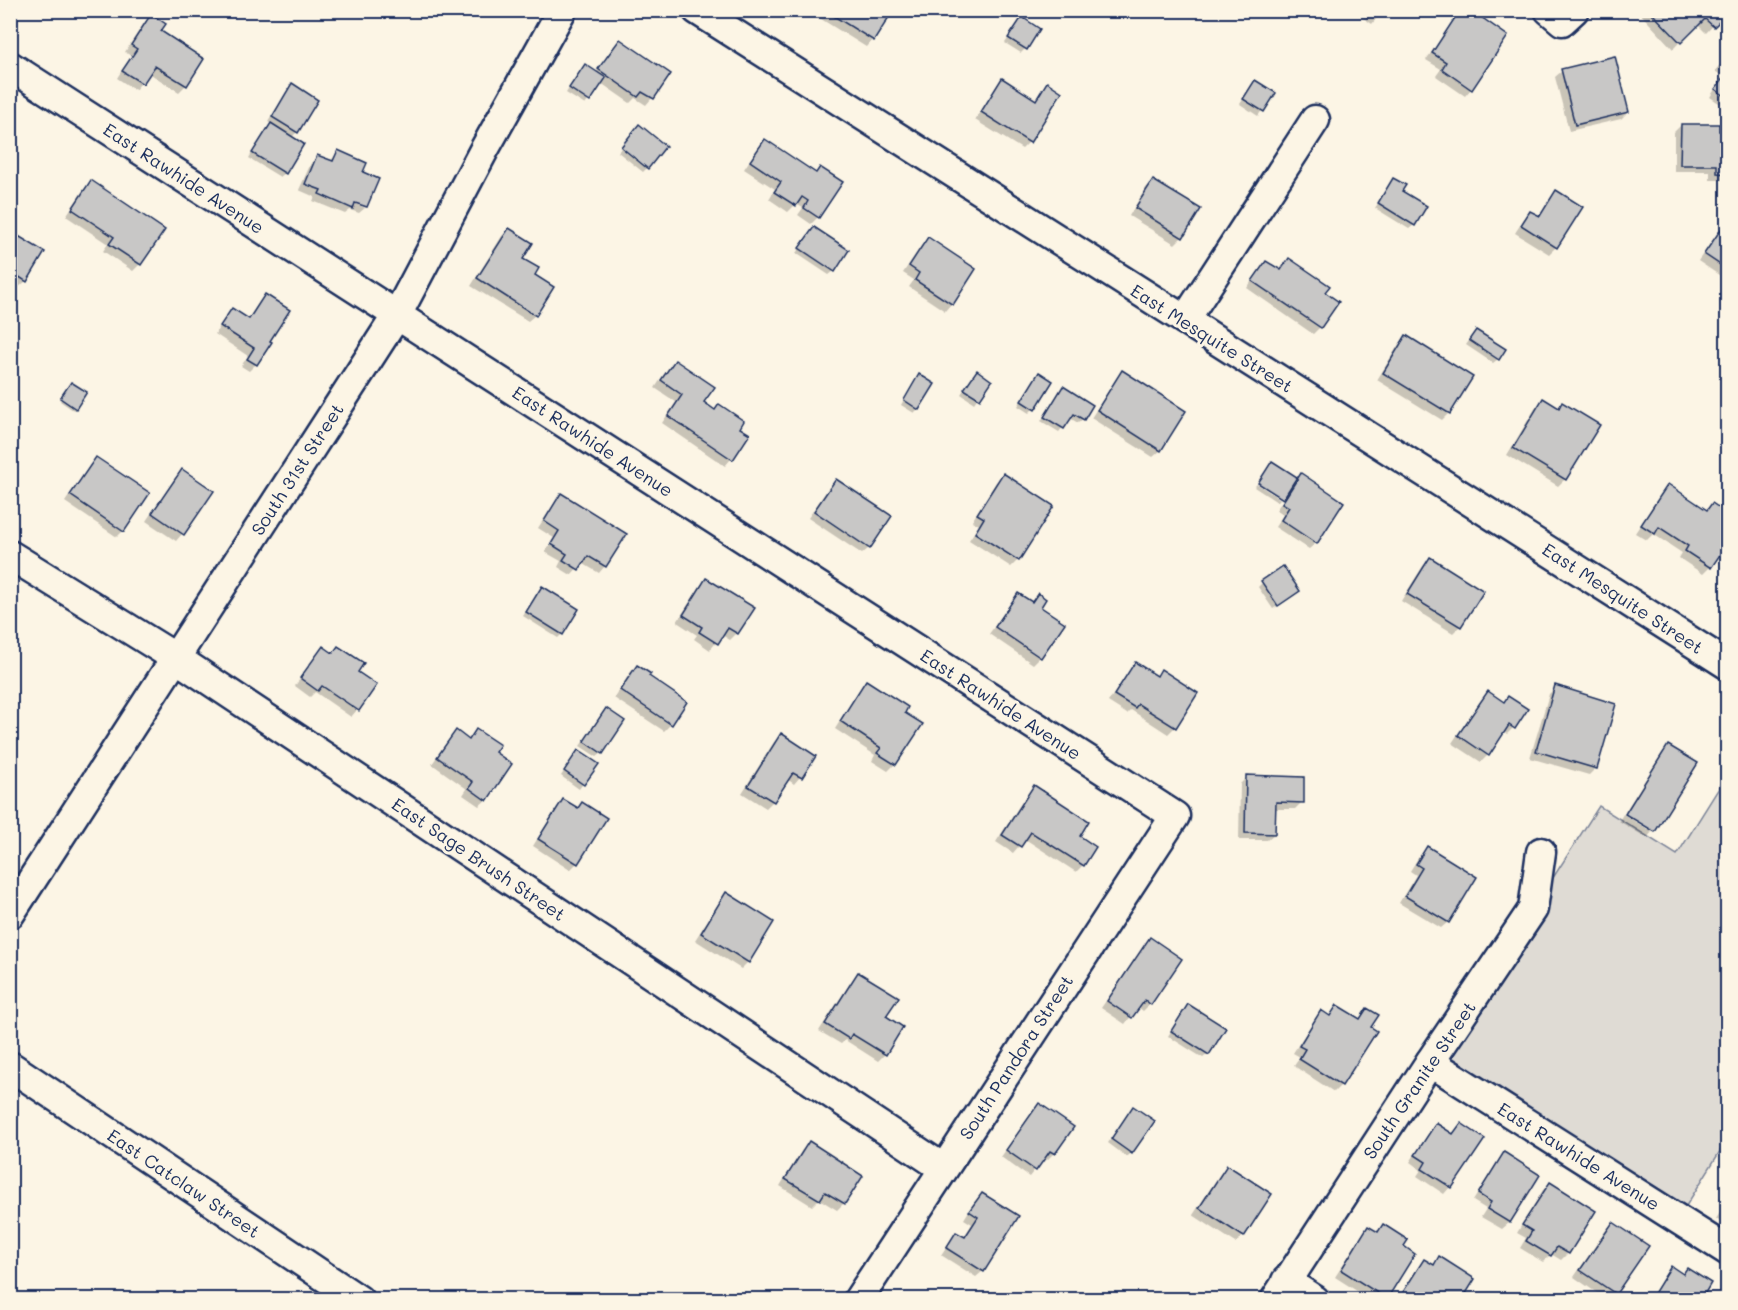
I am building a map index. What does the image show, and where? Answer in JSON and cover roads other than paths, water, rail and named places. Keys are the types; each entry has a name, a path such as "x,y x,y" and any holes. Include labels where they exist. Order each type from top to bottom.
{"street":[{"name":"South 31st Street","path":"10,914 397,315 484,150 562,10"},
{"name":"East Mesquite Street","path":"697,10 1728,665"},
{"name":"East Rawhide Avenue","path":"10,66 1175,816"},
{"path":"1185,320 1315,120"},
{"name":"East Sage Brush Street","path":"10,555 176,658 943,1168"},
{"name":"South Pandora Street","path":"858,1299 1175,816"},
{"name":"South Granite Street","path":"1281,1290 1533,909 1541,852"},
{"name":"East Rawhide Avenue","path":"1430,1062 1728,1251"},
{"name":"East Catclaw Street","path":"10,1066 328,1291 359,1299"},
{"path":"1281,1290 1315,1299"}]}
